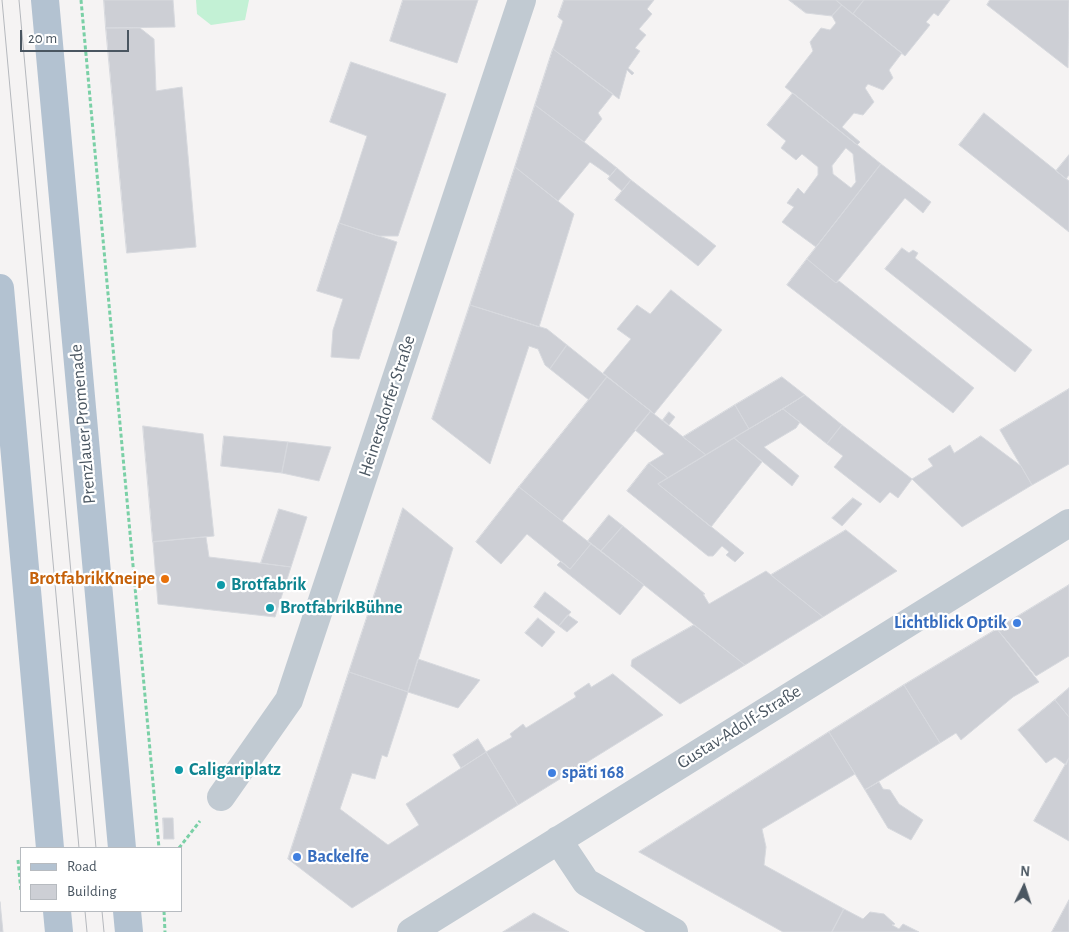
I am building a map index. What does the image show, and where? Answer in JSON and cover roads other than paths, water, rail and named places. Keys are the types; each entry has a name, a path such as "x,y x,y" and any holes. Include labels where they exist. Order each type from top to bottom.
{"main road":[{"name":"Prenzlauer Promenade","path":"45,0 122,847"},
{"path":"0,288 4,394 50,847"},
{"path":"57,912 59,932"}],"street":[{"name":"Heinersdorfer Straße","path":"221,797 289,700 522,0"},
{"name":"Gustav-Adolf-Straße","path":"411,932 1069,523"},
{"path":"558,840 586,882 674,932"}],"tram line":[{"path":"2,0 79,847"},
{"path":"19,0 96,847"},
{"path":"85,912 87,932"},
{"path":"102,912 104,932"}],"place":[{"name":"BrotfabrikKneipe","path":"165,579"},
{"name":"Brotfabrik","path":"221,585"},
{"name":"BrotfabrikBühne","path":"270,608"},
{"name":"Lichtblick Optik","path":"1017,623"},
{"name":"Caligariplatz","path":"179,770"},
{"name":"späti 168","path":"552,773"},
{"name":"Backelfe","path":"297,857"}]}
